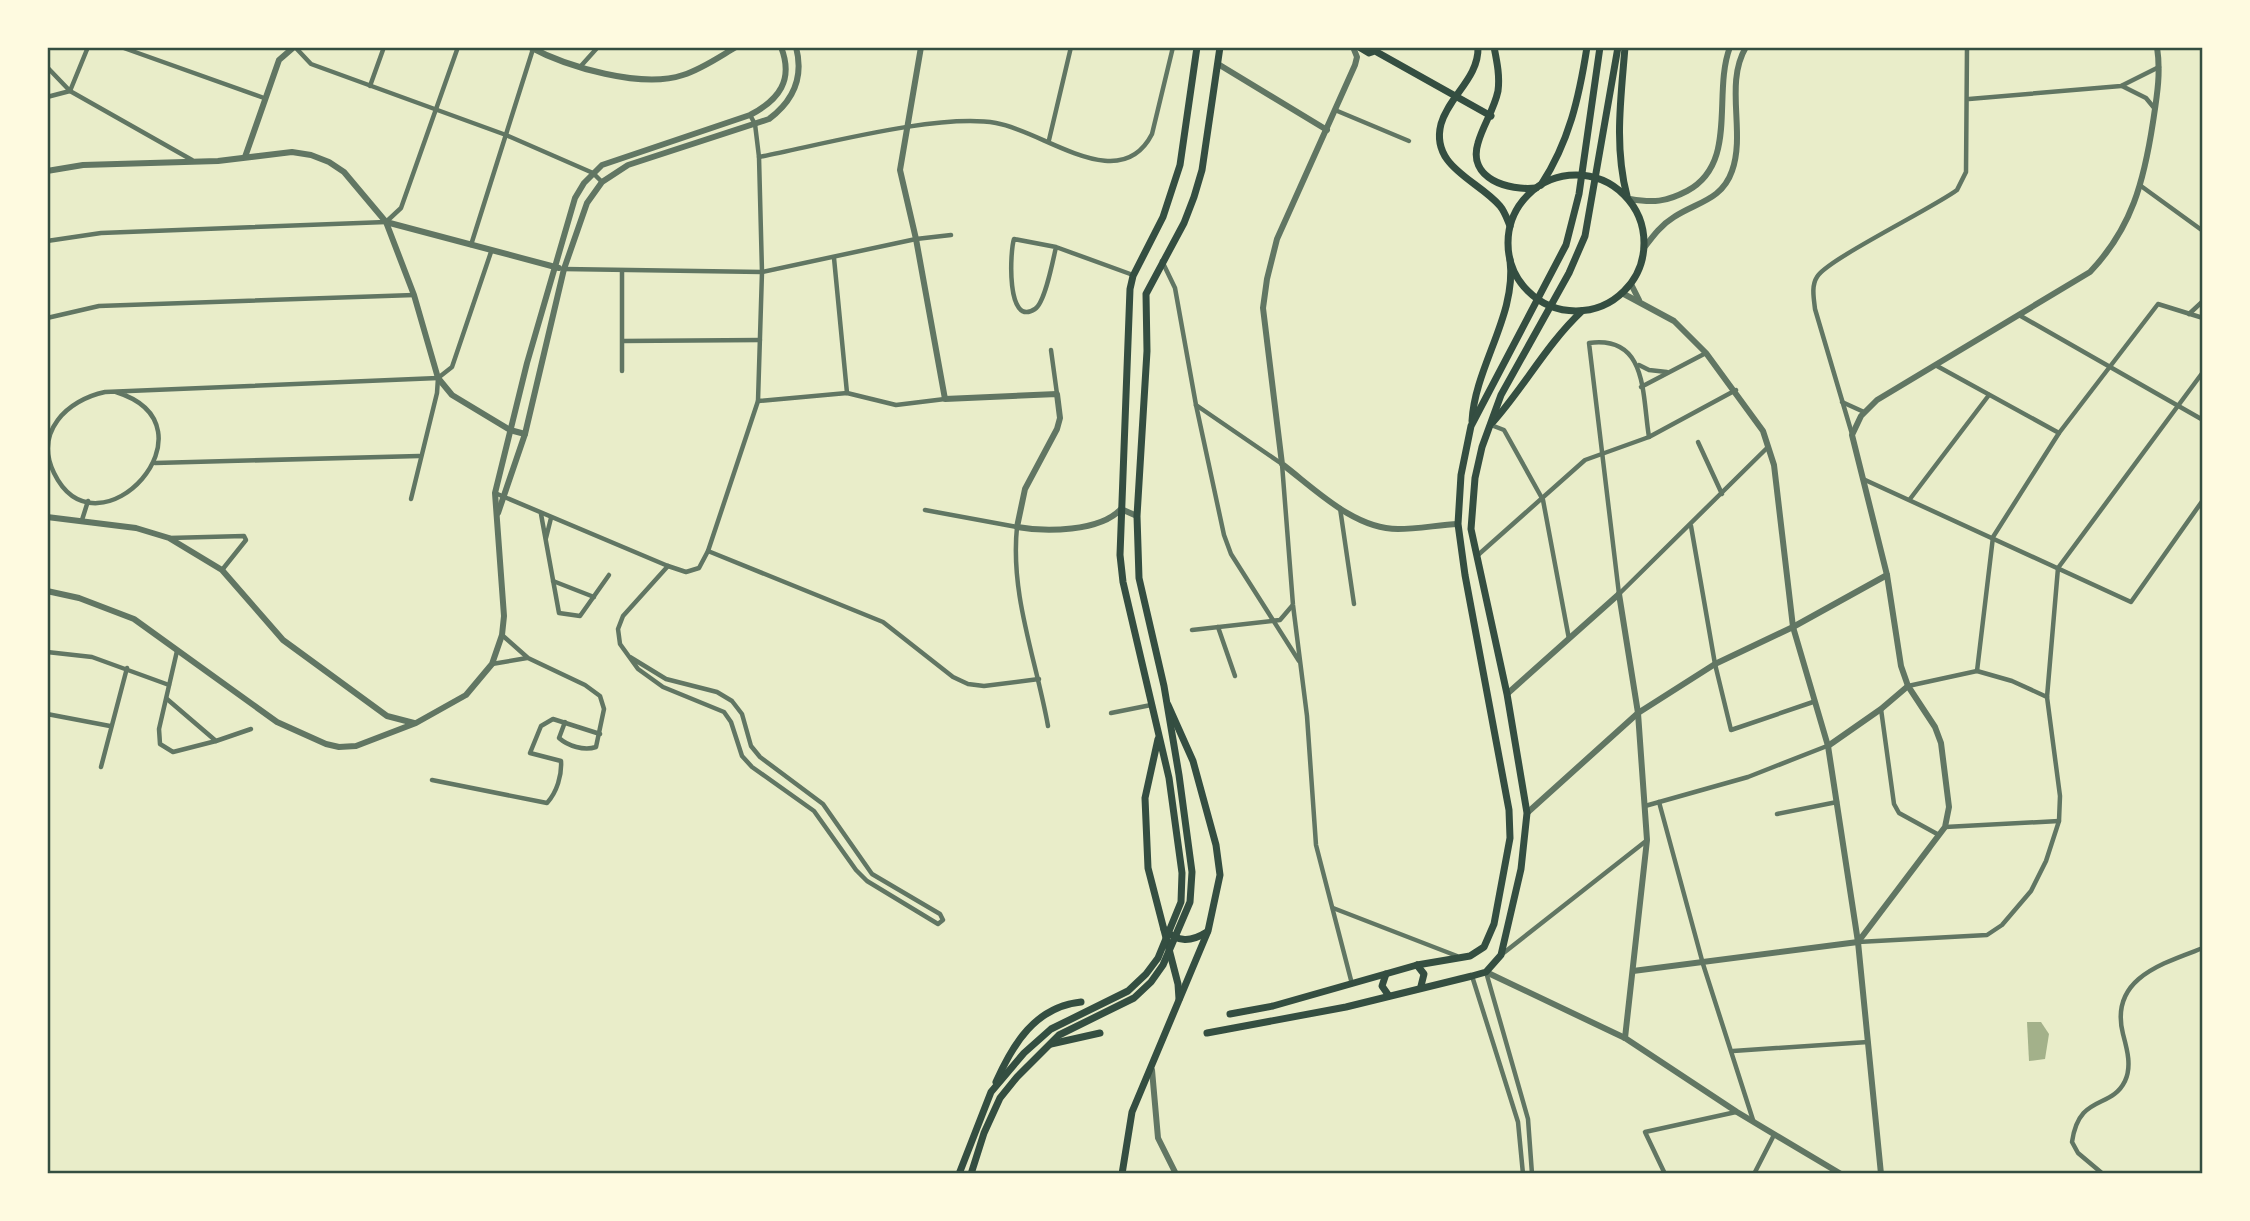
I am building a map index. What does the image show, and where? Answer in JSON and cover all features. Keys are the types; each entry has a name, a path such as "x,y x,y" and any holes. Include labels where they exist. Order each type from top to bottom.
{"main road":[{"path":"991,1092 1051,1029 1128,991 1158,958 1181,902 1184,887 1169,778 1123,582 1120,521 1128,301 1133,276 1163,217 1180,165 1197,47"},
{"path":"971,1174 984,1133 1000,1098 1047,1045 1076,1025 1134,998 1163,965 1185,918 1193,889 1166,701 1139,578 1137,516 1147,351 1144,306 1146,294 1184,223 1194,197 1202,170 1220,47"},
{"path":"1359,47 1372,50 1457,94 1491,117"},
{"path":"1230,1014 1273,1006 1417,965 1461,958 1478,953 1489,940 1507,867 1509,810 1458,524 1461,475 1475,393 1511,282 1510,226 1502,208 1456,172 1446,158 1439,132 1457,94 1473,72 1478,47"},
{"path":"1494,47 1499,78 1491,117 1477,145 1478,162 1484,174 1507,188 1539,187 1568,175 1588,174 1606,181 1628,198"},
{"path":"1510,226 1521,204 1539,187 1556,162 1574,120 1587,47"},
{"path":"1471,426 1566,245 1579,194 1600,47"},
{"path":"1207,1033 1472,976 1486,972 1501,955 1521,869 1527,813 1507,694 1471,529 1475,478 1501,394 1569,273 1585,236 1618,47"},
{"path":"1510,260 1526,291 1559,309 1582,311 1608,303 1622,293 1638,273 1644,248 1642,222 1628,198 1619,150 1618,117 1625,47"},
{"path":"1490,425 1513,400 1547,347 1582,311"},
{"path":"1122,1174 1132,1112 1209,931 1219,890 1220,859 1193,761 1166,701"},
{"path":"1158,739 1145,799 1148,868 1178,984 1179,1001"},
{"path":"1163,925 1177,939 1195,938 1209,931"},
{"path":"1417,965 1424,974 1421,986"},
{"path":"1386,973 1381,983 1389,996"},
{"path":"959,1174 1012,1047 1022,1034 1051,1011 1081,1002"},
{"path":"1047,1045 1070,1037 1100,1033"}],"street":[{"path":"70,91 88,47"},
{"path":"121,47 264,98"},
{"path":"245,157 279,60 295,47 311,64 506,135 593,173 602,182"},
{"path":"370,86 384,47"},
{"path":"386,222 401,208 458,47"},
{"path":"579,68 598,47"},
{"path":"470,247 531,48 579,68 668,79 692,71 736,47"},
{"path":"47,591 79,598 134,619 277,722 326,744 356,746 416,723 466,695 492,664 502,635 504,615 495,494 510,430 575,198 593,173 616,159 750,115 771,104 779,92 786,64 781,47"},
{"path":"497,515 505,499 525,434 564,269 587,203 602,182 628,166 755,124 784,107 793,93 799,75 796,47"},
{"path":"921,47 900,170 916,239 945,399"},
{"path":"1049,140 1071,47"},
{"path":"759,157 907,129 971,120 1014,126 1088,160 1105,162 1137,154 1153,134 1173,47"},
{"path":"1353,47 1357,58"},
{"path":"1628,198 1666,202 1697,185 1711,171 1720,141 1723,68 1730,47"},
{"path":"1644,248 1673,217 1710,200 1729,178 1736,144 1738,70 1746,47"},
{"path":"1858,942 1945,827 1949,807 1941,743 1935,727 1908,686 1901,666 1887,575 1852,435 1815,309 1813,289 1822,270 1957,190 1966,172 1969,99 1967,47"},
{"path":"1852,435 1864,412 1877,400 2090,272 2108,253 2141,186 2160,67 2157,47"},
{"path":"1352,985 1316,845 1307,716 1293,605 1282,464 1263,308 1277,239 1357,58 1372,50"},
{"path":"1218,64 1327,130"},
{"path":"47,67 70,91 192,160"},
{"path":"1969,99 2121,86 2160,67"},
{"path":"2121,86 2134,90 2155,109"},
{"path":"47,97 70,91"},
{"path":"1335,110 1409,141"},
{"path":"495,494 668,566 693,572 708,551 758,401 762,272 759,157 755,124 750,115"},
{"path":"47,170 83,164 218,161 292,152 329,162 344,172 386,222 414,295 438,377 437,393 419,456 411,499"},
{"path":"2141,186 2203,231"},
{"path":"47,241 101,233 386,222 555,268 762,272 951,234"},
{"path":"1056,247 1041,302 1034,310 1025,312 1017,307 1013,298 1011,249 1014,239 1056,247 1133,276"},
{"path":"116,392 138,402 154,423 157,445 155,463 147,477 130,493 108,501 88,501 62,485 49,459 51,429 59,416 77,401 94,394 116,392 438,377 452,367 491,252"},
{"path":"834,258 847,393"},
{"path":"1162,260 1175,288 1196,405 1224,535 1231,554 1300,663"},
{"path":"622,271 622,371"},
{"path":"1631,284 1643,304"},
{"path":"1622,293 1674,321 1706,353 1736,390 1763,431 1768,447 1782,519 1793,627 1828,746 1837,802 1858,942 1881,1174"},
{"path":"47,318 99,306 414,295"},
{"path":"2189,314 2203,301"},
{"path":"1977,671 1993,537 2059,433 2158,304 2203,318"},
{"path":"2018,314 2203,420"},
{"path":"622,341 760,340"},
{"path":"1625,1038 1647,840 1638,713 1619,594 1589,343 1615,343 1631,354 1638,364 1648,437"},
{"path":"1048,726 1017,590 1013,561 1017,527 1026,489 1060,418 1051,350"},
{"path":"1641,387 1706,353"},
{"path":"1638,364 1650,370 1667,372"},
{"path":"1937,366 2059,433"},
{"path":"1633,971 1858,942 1987,935 2001,925 2031,891 2046,861 2059,821 2060,796 2047,697 2058,568 2203,372"},
{"path":"438,377 452,395 510,430 525,434"},
{"path":"1478,555 1586,460 1648,437 1736,390"},
{"path":"758,401 847,393 896,405 945,399 1057,394"},
{"path":"1910,499 1989,395"},
{"path":"1841,401 1864,412"},
{"path":"1196,405 1282,464 1339,508 1363,521 1398,529 1458,524"},
{"path":"1490,425 1504,430 1543,500 1569,640"},
{"path":"1699,442 1723,494"},
{"path":"1507,694 1691,526 1768,447"},
{"path":"155,463 419,456"},
{"path":"1863,479 2131,602 2203,500"},
{"path":"82,520 88,501"},
{"path":"1339,508 1353,604"},
{"path":"925,510 1044,532 1069,530 1110,517 1121,509 1137,516"},
{"path":"541,514 559,613 580,616 609,575"},
{"path":"47,517 136,528 169,538 222,570 283,640 387,716 391,722 390,733"},
{"path":"1110,517 1120,521"},
{"path":"545,541 551,518"},
{"path":"1691,526 1715,664 1731,730 1814,702"},
{"path":"169,538 244,536 246,540 222,570"},
{"path":"708,551 883,622 953,677 968,684 984,686 1039,679"},
{"path":"630,657 666,679 717,692 733,701 742,714 751,746 823,804 872,874 940,914 943,920 938,924 867,881 814,811 742,756 731,722 724,712 663,687 638,669 620,644 618,629 623,616 668,566"},
{"path":"1527,813 1638,713 1715,664 1793,627 1887,575"},
{"path":"553,581 594,597"},
{"path":"1192,630 1272,622 1286,615 1293,605"},
{"path":"1217,627 1235,676"},
{"path":"502,635 528,658 585,685 600,696 604,709 596,747 589,749 565,743 559,738 565,722"},
{"path":"178,650 159,738 165,750 173,752 251,729"},
{"path":"47,652 92,657 169,685"},
{"path":"492,664 528,658"},
{"path":"101,767 127,668"},
{"path":"1645,806 1748,777 1828,746 1881,709 1908,686 1977,671 2012,681 2047,697"},
{"path":"167,699 216,741"},
{"path":"1111,713 1152,705"},
{"path":"1881,709 1894,804 1899,813 1939,835"},
{"path":"47,715 110,726"},
{"path":"387,716 416,723"},
{"path":"432,780 547,803 562,771 561,761 530,753 545,720 565,722 600,734"},
{"path":"1659,802 1703,964 1733,1051 1753,1121"},
{"path":"1777,814 1837,802"},
{"path":"1945,827 2059,821"},
{"path":"1501,955 1647,840"},
{"path":"1333,908 1461,958"},
{"path":"2103,1174 2078,1153 2072,1142 2080,1115 2090,1105 2121,1088 2126,1078 2129,1061 2119,1017 2124,993 2130,985 2169,961 2203,948"},
{"path":"1486,972 1625,1038 1737,1112 1841,1174"},
{"path":"1486,972 1528,1119 1532,1174"},
{"path":"1472,976 1518,1122 1523,1174"},
{"path":"1733,1051 1869,1042"},
{"path":"1152,1070 1158,1138 1176,1174"},
{"path":"1665,1174 1646,1132 1737,1112"},
{"path":"1754,1174 1774,1134"}],"shaded area":[{"path":"2027,1022 2041,1022 2049,1034 2045,1059 2029,1061"}]}
